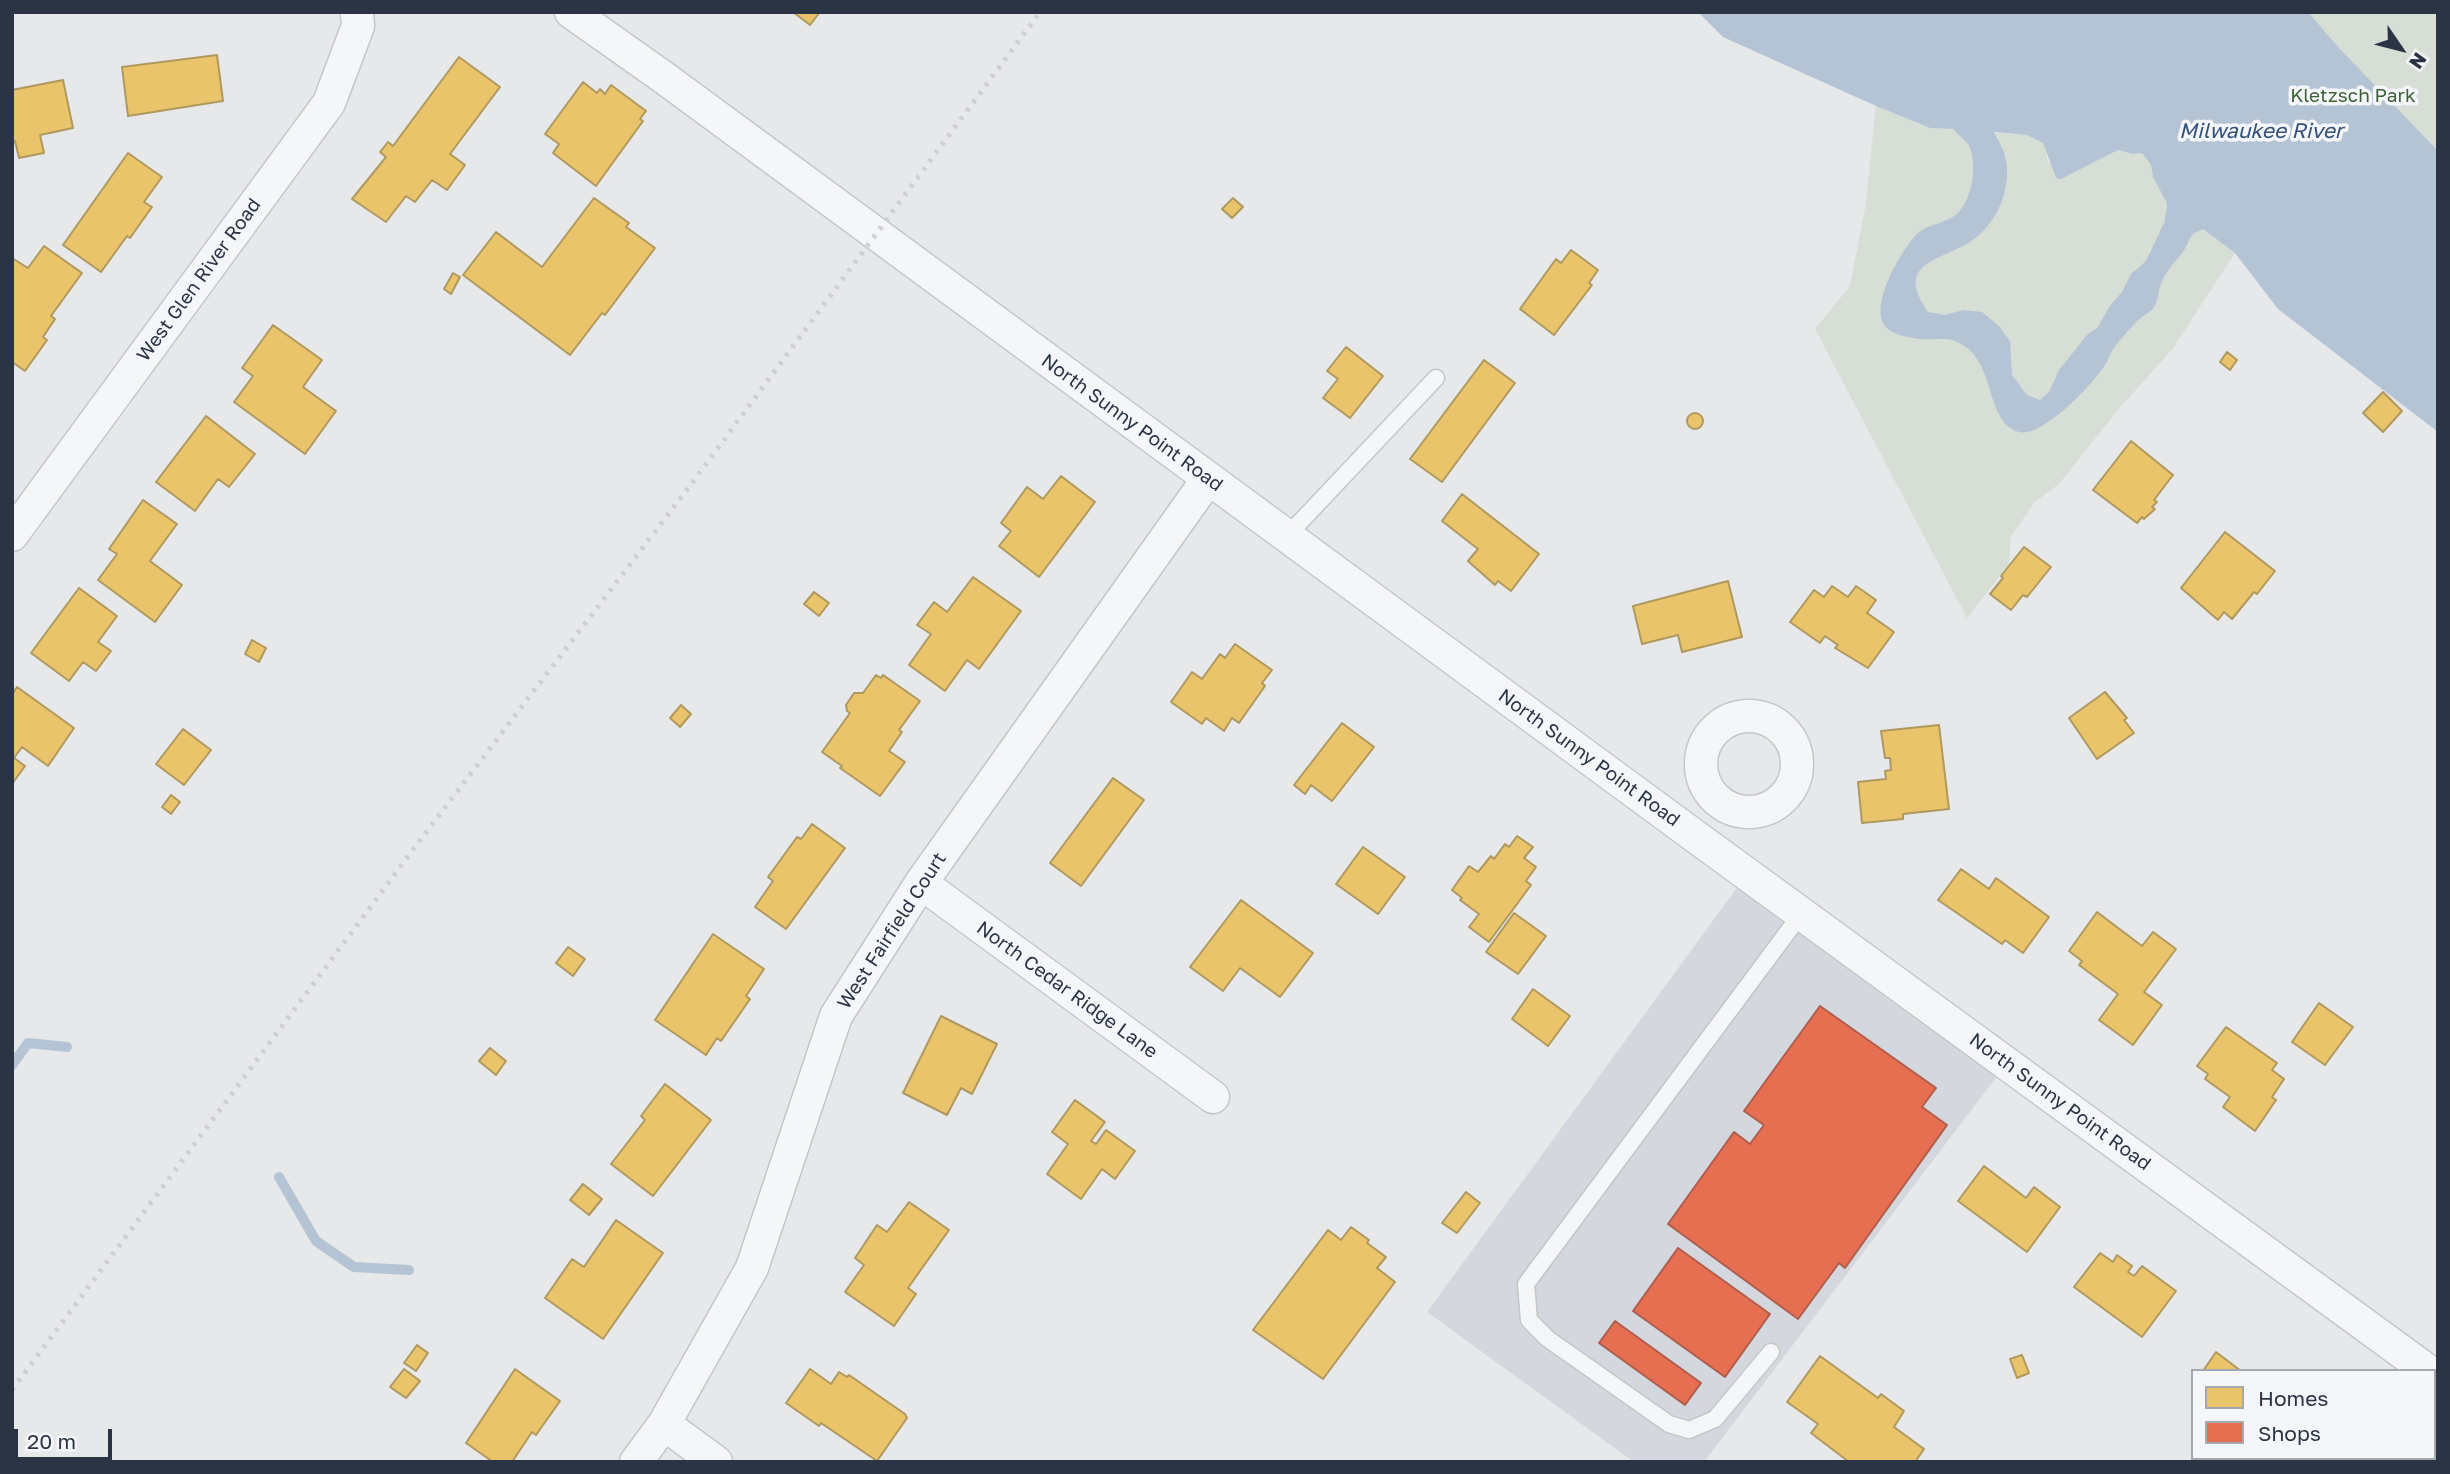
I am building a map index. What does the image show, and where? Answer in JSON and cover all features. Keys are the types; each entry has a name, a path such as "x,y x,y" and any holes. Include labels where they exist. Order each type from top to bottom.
{"street":[{"name":"West Glen River Road","path":"12,535 329,103 358,26 357,12"},
{"name":"North Sunny Point Road","path":"571,12 2422,1369"},
{"name":"West Fairfield Court","path":"636,1462 664,1424 752,1268 836,1016 921,883 1208,478"},
{"name":"North Sunny Point Road","path":"1692,834 1718,802"},
{"name":"North Cedar Ridge Lane","path":"921,883 1213,1097"},
{"path":"664,1424 716,1462"}],"lane":[{"path":"1287,536 1436,377"},
{"path":"1771,1352 1715,1419 1689,1430 1669,1424 1548,1339 1529,1320 1526,1284 1801,914"}],"shaded area":[{"path":"1747,874 2007,1063 1704,1462 1634,1462 1427,1312"}],"green space":[{"name":"Kletzsch Park","path":"2008,12 2438,12 2438,302"},
{"path":"1876,106 1930,128 2027,135 2043,143 2048,161 2061,179 2118,150 2133,154 2142,153 2151,165 2153,177 2187,217 2235,253 2173,348 2117,411 2059,484 2035,502 2011,536 2009,564 1967,618 1815,329 1850,286 1865,209"}],"water":[{"name":"Milwaukee River","path":"1698,12 2308,12 2438,151 2438,432 2278,309 2235,253 2203,229 2193,234 2167,272 2153,309 2127,332 2101,371 2080,395 2054,418 2029,432 2019,432 2008,426 1994,403 1985,374 1969,349 1951,340 1918,339 1898,334 1885,326 1881,317 1881,305 1889,279 1910,243 1924,229 1953,217 1965,203 1973,172 1968,144 1953,129 1930,128 1723,37","holes":["1994,132 2027,135 2043,143 2056,178 2061,179 2118,150 2133,154 2142,153 2151,165 2153,177 2167,207 2164,223 2146,261 2131,274 2098,327 2087,335 2059,370 2049,392 2040,400 2027,395 2012,375 2010,341 1999,326 1982,312 1963,310 1945,315 1928,312 1916,284 1922,268 1980,234 2001,204 2005,193 2007,168 2004,153"]}],"building: Homes":[{"path":"793,12 820,12 810,25"},
{"path":"217,55 223,101 128,116 122,67"},
{"path":"459,57 500,87 450,154 465,165 447,190 432,180 415,202 406,196 386,222 352,199 386,157 380,152 388,142 393,146"},
{"path":"63,80 73,128 40,135 44,153 19,158 15,141 12,142 12,90"},
{"path":"583,82 597,93 600,89 605,94 611,85 646,111 640,119 643,121 596,186 553,153 559,144 545,134"},
{"path":"128,153 162,177 144,202 152,207 101,272 63,245"},
{"path":"594,198 629,223 626,227 655,248 605,315 602,313 570,355 463,275 496,232 542,267"},
{"path":"1233,198 1243,207 1232,218 1222,209"},
{"path":"44,246 82,273 51,316 55,319 43,337 47,340 25,371 12,362 12,258 28,268"},
{"path":"1571,250 1598,270 1589,283 1592,285 1554,335 1520,309 1556,259 1561,263"},
{"path":"453,273 460,277 451,294 444,289"},
{"path":"273,325 322,360 303,387 336,411 305,454 234,402 253,376 242,368"},
{"path":"1346,347 1383,376 1350,418 1323,398 1338,379 1327,371"},
{"path":"2227,352 2237,360 2230,370 2220,362"},
{"path":"1484,360 1515,383 1442,482 1410,459"},
{"path":"2383,392 2402,411 2383,432 2363,413"},
{"path":"1695,413 1701,415 1701,427 1695,429 1689,427 1687,421 1689,415"},
{"path":"206,416 255,454 229,487 218,479 195,511 156,482"},
{"path":"2131,441 2173,475 2154,500 2157,502 2152,507 2155,509 2137,523 2093,490"},
{"path":"1061,476 1095,502 1039,577 999,546 1011,531 1001,523 1027,487 1043,499"},
{"path":"1462,494 1539,554 1511,591 1498,581 1495,585 1468,561 1478,549 1442,521"},
{"path":"143,500 177,524 150,561 182,585 155,622 98,580 117,554 109,549"},
{"path":"2225,532 2275,571 2232,619 2224,612 2218,620 2181,588"},
{"path":"2024,547 2051,567 2027,597 2023,595 2011,610 1990,594"},
{"path":"973,577 1021,611 979,669 967,660 945,691 909,665 931,634 917,625 934,602 947,612"},
{"path":"1728,581 1742,637 1682,652 1678,635 1642,644 1633,606"},
{"path":"1832,586 1848,597 1856,586 1876,600 1867,613 1894,632 1868,668 1835,648 1838,645 1825,636 1820,643 1790,622 1814,590 1824,597"},
{"path":"79,588 117,616 98,642 111,651 96,671 83,662 69,681 31,653"},
{"path":"814,592 829,603 819,616 804,604"},
{"path":"252,640 266,648 259,662 245,654"},
{"path":"1235,644 1272,670 1262,683 1265,686 1239,723 1232,718 1224,731 1206,718 1202,724 1171,702 1192,672 1202,679 1220,654 1225,658"},
{"path":"876,675 881,678 883,675 920,701 899,730 902,732 889,751 905,762 880,796 822,752 850,713 846,705 854,693 863,693"},
{"path":"17,687 74,728 48,766 22,747 14,758 25,766 12,784 12,695"},
{"path":"2105,692 2127,718 2124,720 2134,733 2097,759 2069,718"},
{"path":"681,705 691,714 680,727 670,718"},
{"path":"1342,723 1374,747 1332,801 1311,785 1305,794 1294,785"},
{"path":"1939,725 1949,809 1903,814 1903,819 1862,823 1858,782 1886,779 1885,771 1891,770 1890,758 1885,758 1881,731"},
{"path":"183,729 211,750 184,785 156,764"},
{"path":"1113,778 1144,800 1081,886 1050,863"},
{"path":"171,795 180,802 171,814 162,807"},
{"path":"812,824 845,848 786,929 755,907 773,881 768,877 797,837 801,839"},
{"path":"1517,836 1533,847 1524,858 1536,867 1526,881 1531,885 1489,942 1469,927 1479,914 1460,900 1462,898 1452,890 1469,866 1478,872 1491,856 1494,859 1505,844 1509,847"},
{"path":"1363,847 1405,877 1378,914 1336,884"},
{"path":"1961,869 1989,889 1996,878 2049,917 2023,953 2005,940 2002,944 1938,900"},
{"path":"1241,900 1313,953 1280,997 1240,968 1223,991 1190,967"},
{"path":"2097,912 2142,946 2153,932 2176,949 2144,992 2162,1005 2133,1045 2099,1020 2118,994 2079,965 2082,961 2069,951"},
{"path":"1514,913 1546,936 1518,974 1486,952"},
{"path":"713,934 764,969 746,996 750,999 721,1041 717,1038 706,1055 655,1020"},
{"path":"568,947 585,959 573,976 556,963"},
{"path":"1533,989 1570,1016 1548,1046 1512,1019"},
{"path":"2319,1003 2353,1027 2325,1065 2292,1042"},
{"path":"941,1016 997,1044 972,1094 961,1088 947,1115 903,1093"},
{"path":"2226,1027 2277,1063 2272,1070 2284,1079 2272,1097 2276,1100 2255,1131 2223,1107 2230,1097 2205,1079 2208,1074 2197,1066"},
{"path":"490,1048 506,1061 496,1075 479,1061"},
{"path":"665,1084 711,1120 653,1196 611,1164 645,1120 641,1116"},
{"path":"1075,1100 1105,1122 1091,1141 1096,1144 1106,1130 1135,1151 1115,1179 1102,1169 1081,1199 1047,1174 1068,1144 1052,1132"},
{"path":"1984,1166 2026,1198 2034,1187 2060,1207 2027,1252 1958,1201"},
{"path":"583,1184 602,1199 589,1215 570,1200"},
{"path":"1466,1192 1480,1203 1457,1233 1442,1223"},
{"path":"909,1202 949,1230 908,1288 916,1294 894,1326 845,1292 864,1265 855,1258 877,1225 887,1232"},
{"path":"616,1220 663,1253 603,1339 545,1298 572,1259 584,1267"},
{"path":"1351,1227 1386,1257 1377,1268 1395,1282 1323,1379 1253,1330 1328,1230 1341,1240"},
{"path":"2100,1253 2113,1262 2117,1255 2132,1266 2128,1272 2134,1276 2142,1266 2176,1291 2142,1337 2074,1287"},
{"path":"417,1345 428,1353 416,1371 404,1363"},
{"path":"2216,1352 2238,1369 2204,1369"},
{"path":"2022,1355 2029,1373 2017,1378 2010,1359"},
{"path":"1820,1356 1878,1398 1881,1394 1904,1411 1894,1427 1924,1449 1915,1462 1849,1462 1811,1433 1818,1424 1787,1402"},
{"path":"404,1369 420,1381 406,1398 390,1387"},
{"path":"515,1369 560,1401 536,1435 532,1432 512,1462 493,1462 466,1443"},
{"path":"810,1369 831,1384 839,1372 847,1377 849,1375 905,1414 907,1418 877,1461 786,1403"}],"building: Shops":[{"path":"1820,1006 1936,1088 1922,1107 1947,1125 1845,1268 1839,1263 1798,1319 1668,1224 1734,1132 1750,1144 1764,1125 1744,1111"},
{"path":"1678,1248 1770,1314 1725,1377 1633,1311"},
{"path":"1615,1321 1701,1383 1685,1405 1599,1343"}],"waterway":[{"path":"12,1065 28,1043 67,1047"},
{"path":"279,1177 316,1241 354,1267 409,1270"}],"railway":[{"path":"12,1390 412,851 695,479 1040,12"}]}
